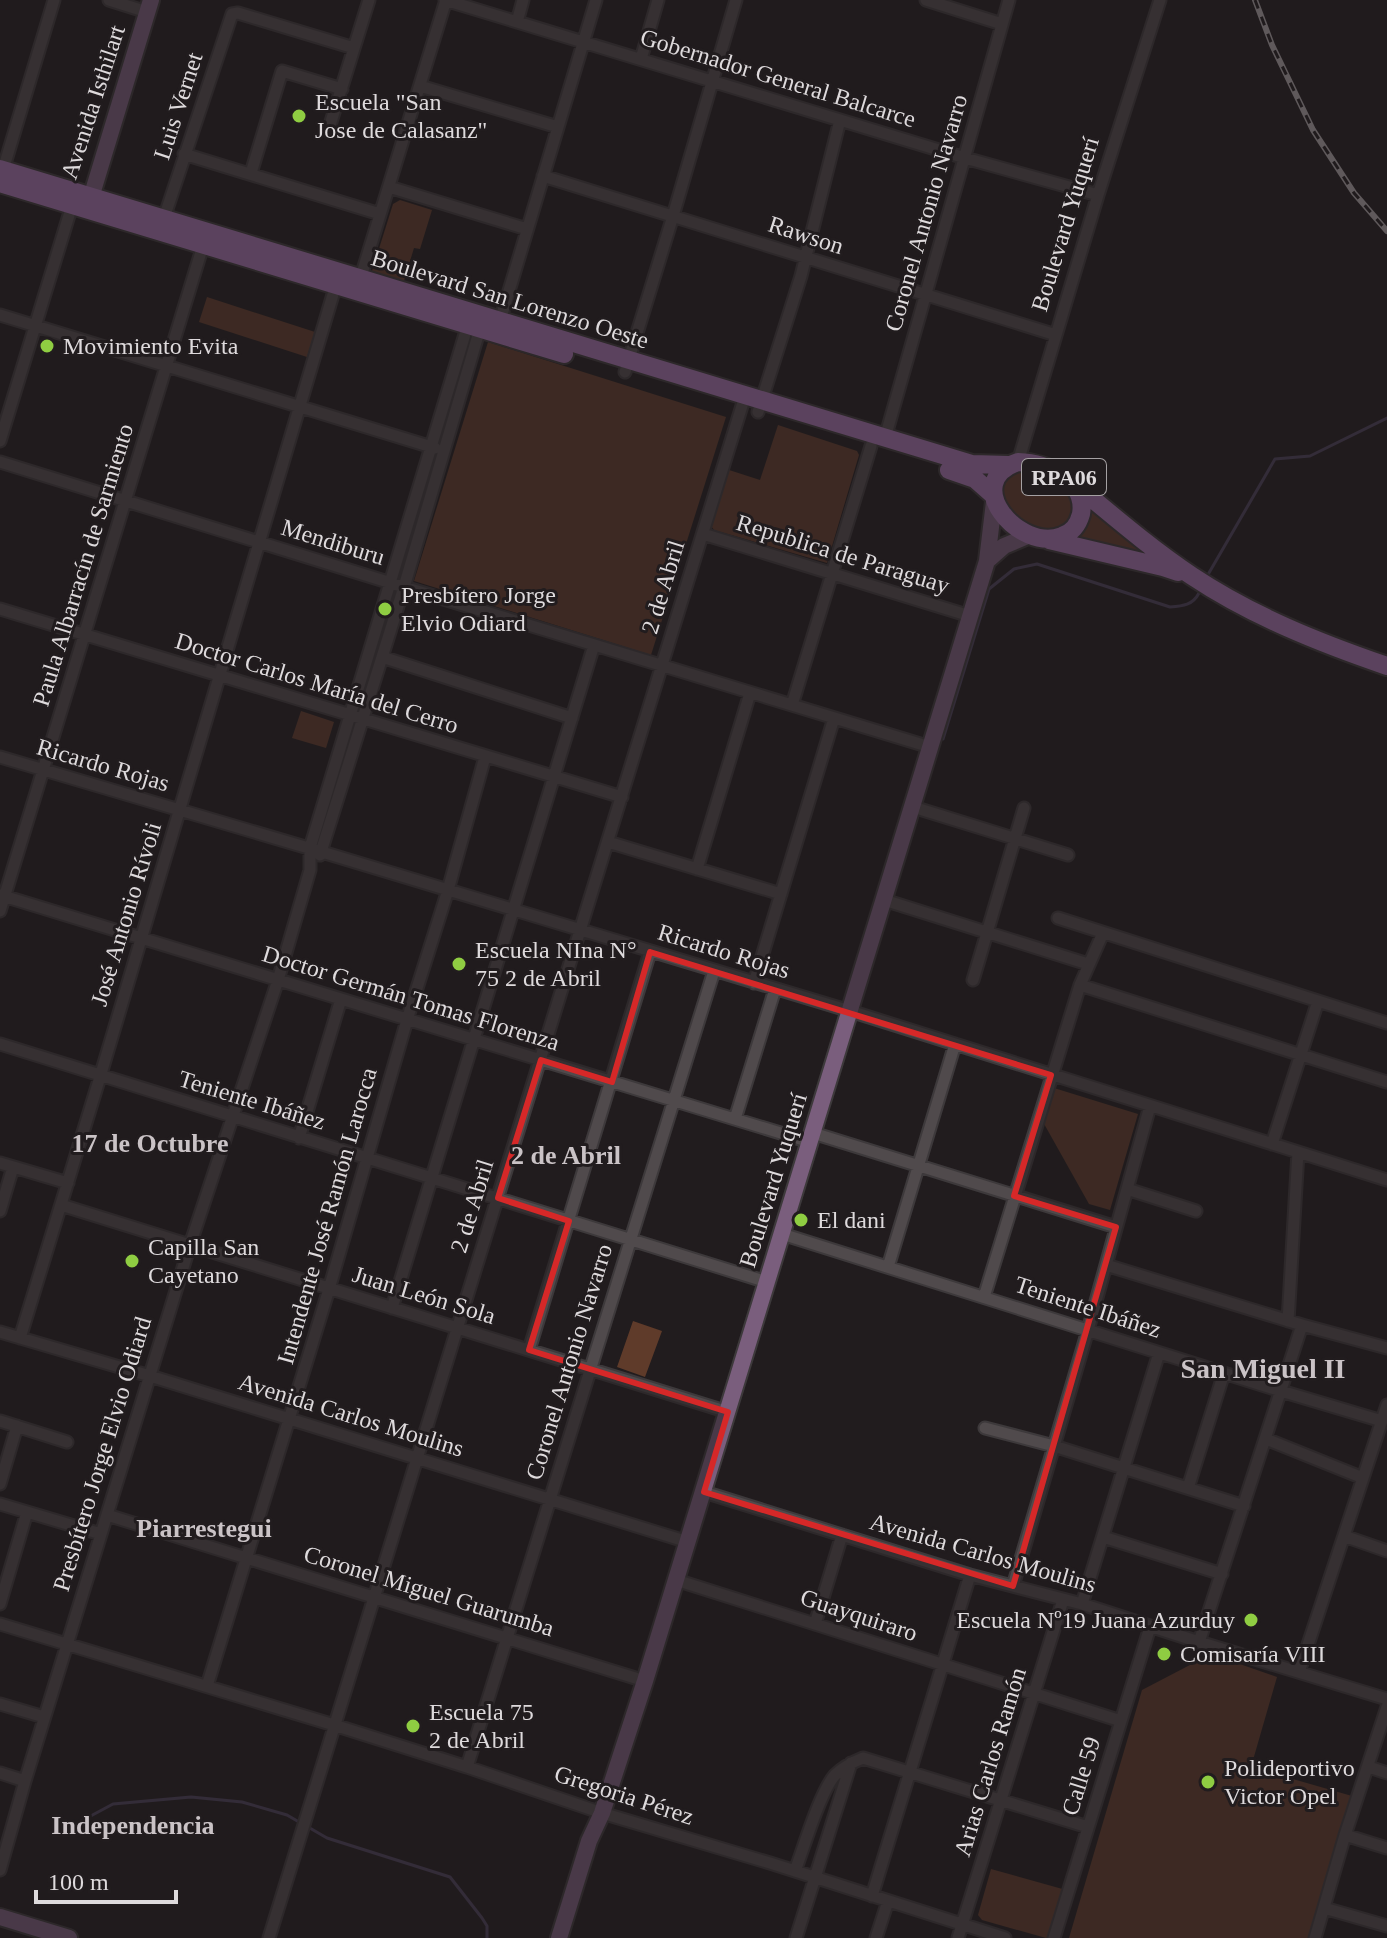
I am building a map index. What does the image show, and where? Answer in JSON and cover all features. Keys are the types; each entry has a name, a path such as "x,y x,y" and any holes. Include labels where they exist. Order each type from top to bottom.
{"main road":[{"name":"Avenida Isthilart","path":"81,200 93,191 149,6"},
{"name":"Boulevard San Lorenzo Oeste","path":"1,174 878,442 972,464 1013,463"},
{"name":"Boulevard San Lorenzo Oeste","path":"81,200 164,218 205,238"},
{"name":"Boulevard San Lorenzo Oeste","path":"878,442 966,475 983,484 993,498"},
{"name":"RPA06","path":"1195,578 1163,567 1030,535 1012,524 993,498 997,477 1013,463 1030,462 1045,467 1072,482 1195,578 1322,644 1387,666"},
{"name":"RPA06","path":"1049,540 1073,531 1079,521 1082,507 1072,482"},
{"name":"Boulevard Yuquerí","path":"559,1938 645,1681 913,807 987,561 993,498"},
{"path":"987,561 1004,546 1030,535"},
{"name":"Boulevard Yuquerí","path":"568,1938 597,1846 602,1813"},
{"path":"0,1917 69,1938"}],"street":[{"path":"1,174 54,0"},
{"path":"109,0 149,6"},
{"path":"330,125 369,0"},
{"path":"359,285 446,0"},
{"name":"Gobernador General Balcarce","path":"446,0 965,158 1098,195"},
{"path":"517,22 523,0"},
{"name":"Presbítero Jorge Elvio Odiard","path":"0,1870 44,1717 190,1245 278,980 310,870 310,848 390,583 481,321 527,229 596,0"},
{"path":"641,59 658,0"},
{"path":"626,366 736,0"},
{"path":"926,0 1002,24"},
{"name":"Coronel Antonio Navarro","path":"792,705 832,574 925,296 1009,0"},
{"name":"Boulevard Yuquerí","path":"1013,463 1160,0"},
{"name":"Luis Vernet","path":"164,218 233,13 354,48"},
{"path":"251,173 282,71 342,89"},
{"path":"420,86 558,127"},
{"name":"2 de Abril","path":"269,1938 703,534 801,276 840,120"},
{"path":"184,154 380,214"},
{"name":"Rawson","path":"543,176 1056,335"},
{"path":"389,187 527,229"},
{"name":"Avenida Isthilart","path":"0,441 70,212 81,200"},
{"name":"Paula Albarracín de Sarmiento","path":"0,911 2,896 205,238"},
{"name":"José Antonio Rívoli","path":"20,1338 338,279"},
{"path":"0,315 437,449"},
{"name":"Presbítero Jorge Elvio Odiard","path":"310,870 322,852 404,587 437,449"},
{"name":"Mendiburu","path":"0,462 930,747"},
{"name":"Republica de Paraguay","path":"703,534 970,616"},
{"name":"Doctor Carlos María del Cerro","path":"0,609 622,797"},
{"path":"392,1308 594,645"},
{"path":"382,657 572,718"},
{"path":"697,869 750,693"},
{"path":"754,983 834,718"},
{"name":"Ricardo Rojas","path":"0,757 850,1011 1387,1180"},
{"name":"Intendente José Ramón Larocca","path":"207,1686 329,1289 485,757"},
{"path":"913,807 1068,855"},
{"path":"973,980 1024,808"},
{"path":"608,842 781,894"},
{"name":"Doctor Germán Tomas Florenza","path":"2,896 674,1101 919,1165 1116,1227"},
{"path":"884,900 1088,964"},
{"path":"1058,918 1387,1023"},
{"path":"984,1297 1080,985 1103,933"},
{"path":"529,1350 650,952"},
{"name":"Coronel Antonio Navarro","path":"467,1767 714,971"},
{"path":"1080,985 1387,1082"},
{"path":"735,1119 775,989"},
{"path":"299,1138 341,999"},
{"path":"1272,1144 1318,1001"},
{"name":"Teniente Ibáñez","path":"0,1044 767,1282"},
{"path":"888,1267 955,1044"},
{"path":"1013,1586 1150,1106"},
{"path":"1288,1321 1298,1152"},
{"path":"0,1163 68,1183"},
{"path":"0,1211 13,1167"},
{"path":"1127,1189 1196,1211"},
{"name":"Juan León Sola","path":"61,1205 728,1412"},
{"name":"Teniente Ibáñez","path":"782,1234 1382,1421"},
{"path":"1106,1265 1387,1348"},
{"path":"1199,1642 1302,1325"},
{"name":"Avenida Carlos Moulins","path":"0,1332 688,1542"},
{"path":"1082,1604 1159,1353"},
{"path":"1188,1488 1224,1373"},
{"path":"1299,1672 1387,1405"},
{"path":"0,1421 67,1442"},
{"path":"0,1484 17,1426"},
{"path":"985,1428 1054,1446 1244,1506"},
{"path":"1266,1439 1363,1478"},
{"name":"Avenida Carlos Moulins","path":"704,1492 970,1575 1082,1604 1387,1699"},
{"path":"0,1504 101,1534"},
{"path":"0,1604 27,1512"},
{"name":"Coronel Miguel Guarumba","path":"107,1515 645,1681"},
{"path":"815,1624 842,1535"},
{"path":"1344,1536 1387,1551"},
{"path":"1103,1537 1222,1574"},
{"path":"872,1896 970,1575"},
{"name":"Guayquiraro","path":"676,1580 1121,1721"},
{"name":"Arias Carlos Ramón","path":"958,1938 1063,1600"},
{"name":"Gregoria Pérez","path":"0,1624 334,1725 602,1813 1005,1938"},
{"name":"Calle 59","path":"1054,1938 1150,1627"},
{"path":"0,1704 44,1717"},
{"path":"1315,1938 1387,1707"},
{"path":"796,1938 857,1760"},
{"path":"795,1871 826,1790 835,1775 857,1760 910,1772 1088,1827"},
{"path":"1369,1767 1387,1773"},
{"path":"0,1773 25,1781"},
{"path":"1345,1835 1387,1848"},
{"path":"876,1938 888,1901"},
{"path":"1324,1908 1387,1926"}],"highlighted area":[{"path":"650,952 1051,1075 1014,1196 1116,1227 1013,1586 704,1492 728,1412 529,1350 569,1221 498,1198 541,1060 612,1082"}],"shaded area":[{"path":"400,200 432,210 420,249 414,248 404,281 372,271 393,204"},
{"path":"207,297 315,332 307,357 199,322"},
{"path":"488,342 726,417 651,655 414,581"},
{"path":"778,425 857,451 859,455 827,563 714,530 708,522 726,469 760,480"},
{"path":"1023,464 1065,484 1076,513 1068,529 1050,536 1018,521 1002,504 1000,488 1007,474"},
{"path":"1085,504 1154,555 1070,542"},
{"path":"301,711 334,722 326,748 292,738"},
{"path":"1054,1088 1138,1114 1110,1210 1089,1204 1043,1122"},
{"path":"633,1321 662,1331 645,1377 617,1367"},
{"name":"Polideportivo Victor Opel","path":"1211,1654 1277,1677 1251,1767 1352,1796 1309,1938 1069,1938 1142,1690"},
{"path":"991,1869 1066,1890 1053,1934 1046,1938 982,1920 978,1915"}],"waterway":[{"path":"1206,578 1275,459 1310,456 1387,418"},
{"path":"943,739 989,589 1014,569 1037,564 1170,607 1187,604 1199,593"},
{"path":"72,1826 113,1804 191,1797 242,1802 287,1815 299,1822"},
{"path":"308,1827 327,1838 450,1877 487,1926 487,1938"}],"railway":[{"path":"1255,0 1272,45 1313,130 1354,193 1387,231"}],"place":[{"name":"Escuela \"San Jose de Calasanz\"","path":"299,116"},
{"name":"Movimiento Evita","path":"47,346"},
{"name":"Presbítero Jorge Elvio Odiard","path":"385,609"},
{"name":"Escuela NIna N° 75 2 de Abril","path":"459,964"},
{"name":"El dani","path":"801,1220"},
{"name":"Capilla San Cayetano","path":"132,1261"},
{"name":"Escuela Nº19 Juana Azurduy","path":"1251,1620"},
{"name":"Comisaría VIII","path":"1164,1654"},
{"name":"Escuela 75 2 de Abril","path":"413,1726"},
{"name":"Polideportivo Victor Opel","path":"1208,1782"}],"district":[{"name":"17 de Octubre","path":"150,1143"},
{"name":"2 de Abril","path":"566,1155"},
{"name":"San Miguel II","path":"1263,1368"},
{"name":"Piarrestegui","path":"204,1528"},
{"name":"Independencia","path":"133,1825"}]}
